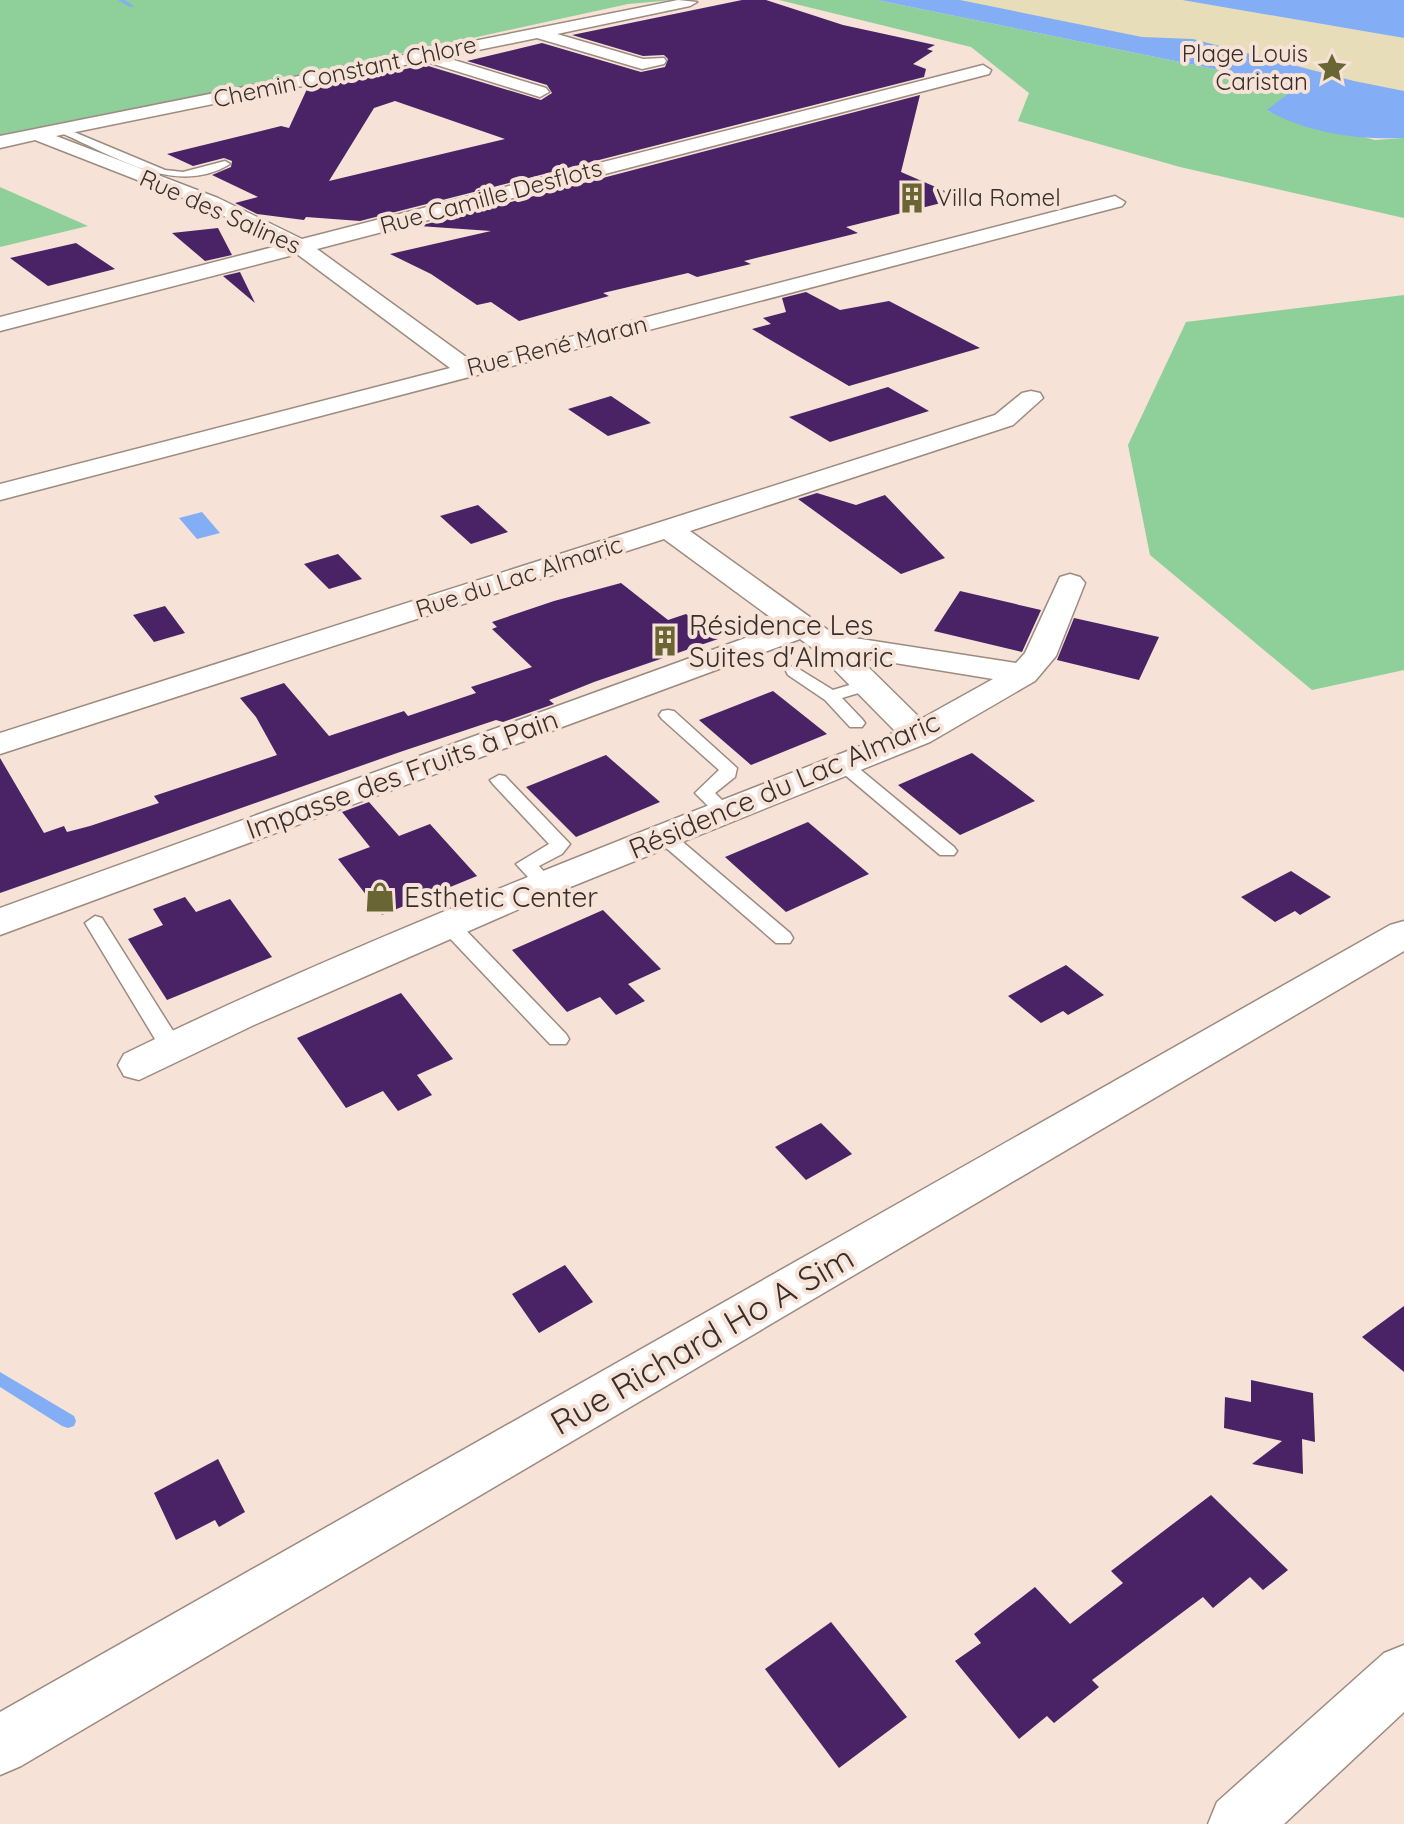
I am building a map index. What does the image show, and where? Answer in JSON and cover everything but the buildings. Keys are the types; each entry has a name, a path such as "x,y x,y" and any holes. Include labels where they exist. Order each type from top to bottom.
{"street":[{"name":"Chemin Constant Chlore","path":"0,142 690,2"},
{"path":"533,32 642,64 658,61"},
{"path":"423,55 540,92"},
{"name":"Rue Camille Desflots","path":"0,324 983,70"},
{"name":"Rue des Salines","path":"36,135 211,202 301,247 467,369"},
{"name":"Rue René Maran","path":"0,492 1115,202"},
{"name":"Rue du Lac Almaric","path":"0,744 1004,420 1031,398"},
{"path":"669,529 814,635 869,684 918,735"},
{"name":"Résidence du Lac Almaric","path":"139,1065 240,1015 545,884 918,735 1024,674 1040,656 1070,583"},
{"path":"814,635 1024,674"},
{"name":"Impasse des Fruits à Pain","path":"0,922 814,635"},
{"name":"Rue Richard Ho A Sim","path":"0,1745 1404,934"},
{"path":"1239,1824 1404,1673"}],"lane":[{"path":"62,130 163,173 183,175 225,164"},
{"path":"794,671 831,696 856,723"},
{"path":"831,696 869,684"},
{"path":"668,715 728,768 729,773 704,793 725,812"},
{"path":"844,765 947,851"},
{"path":"499,780 560,844 555,850 526,864 545,884"},
{"path":"664,836 783,938"},
{"path":"95,923 172,1048"},
{"path":"449,925 558,1039"}],"green space":[{"path":"0,0 674,0 628,4 239,89 0,136"},
{"path":"779,0 877,0 1273,81 1290,92 1268,111 1375,140 1404,138 1404,218 1180,167 1018,121 1029,93 971,47"},
{"path":"0,187 88,226 0,247"},
{"path":"1404,295 1404,670 1312,690 1150,555 1128,445 1186,322"}],"sand":[{"name":"Plage Louis Caristan","path":"921,0 1182,0 1404,38 1404,122 1340,90"}],"water":[{"path":"877,0 960,0 1142,37 1193,39 1404,91 1404,138 1369,138 1333,133 1282,118 1267,110 1290,92 1273,81"},
{"path":"1182,0 1404,0 1404,38"},
{"path":"202,512 220,533 197,539 179,518"}],"waterway":[{"path":"120,0 132,6"},
{"path":"0,1379 68,1421"}],"place":[{"name":"Plage Louis Caristan","path":"1332,68"},
{"name":"Villa Romel","path":"912,198"},
{"name":"Résidence Les Suites d'Almaric","path":"665,641"},
{"name":"Esthetic Center","path":"380,897"}]}
